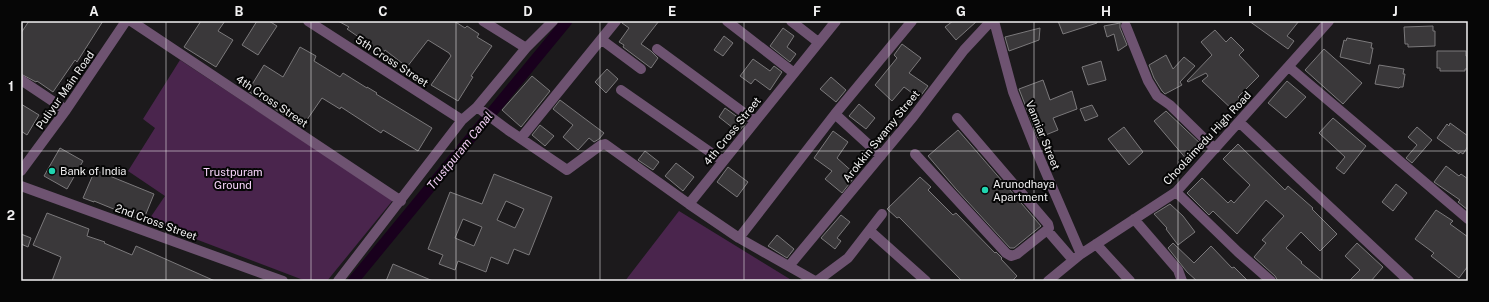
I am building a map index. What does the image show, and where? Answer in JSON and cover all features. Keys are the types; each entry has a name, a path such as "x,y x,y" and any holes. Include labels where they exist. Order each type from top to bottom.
{"street":[{"name":"Puliyur Main Road","path":"21,171 66,110 126,21"},
{"name":"4th Cross Street","path":"130,21 401,201"},
{"name":"5th Cross Street","path":"308,21 462,120"},
{"path":"484,21 526,48"},
{"path":"338,281 462,120 477,107 526,48 553,21"},
{"path":"521,138 616,21"},
{"path":"727,21 794,73"},
{"path":"791,21 818,42"},
{"name":"4th Cross Street","path":"689,204 836,21"},
{"path":"739,238 835,114 912,21"},
{"name":"Arokkin Swamy Street","path":"789,266 881,156 964,50 991,21"},
{"name":"Vanniar Street","path":"994,21 1013,92 1077,257"},
{"name":"Choolaimedu High Road","path":"1048,281 1077,257 1176,192 1329,21"},
{"path":"1126,26 1148,81 1157,96 1170,104 1215,149"},
{"path":"602,40 641,69"},
{"path":"657,49 755,121"},
{"path":"1289,67 1468,219"},
{"path":"21,80 66,110"},
{"path":"621,90 723,161"},
{"path":"477,107 567,170 601,145 605,144 739,238 816,281 848,258 882,214"},
{"path":"835,114 881,156"},
{"path":"915,154 1006,253 1011,256 1017,254 1047,230 1049,228 1048,224 957,118"},
{"path":"1239,122 1409,281"},
{"name":"2nd Cross Street","path":"21,186 283,281"},
{"path":"1176,192 1238,252 1271,281"},
{"path":"1134,219 1178,270 1182,281"},
{"path":"1047,230 1077,257"},
{"path":"870,231 926,281"},
{"path":"1096,244 1130,281"}],"green space":[{"name":"Trustpuram Ground","path":"180,60 393,200 327,281 306,281 148,221 165,196 128,171 155,128 143,119"},
{"path":"679,211 793,281 625,281"}],"building":[{"path":"29,21 103,21 77,62 75,60 53,92 37,81 36,82 21,74 21,33"},
{"path":"201,21 225,21 218,31 233,40 216,67 184,47"},
{"path":"257,21 269,21 277,26 258,55 242,45"},
{"path":"338,21 454,21 465,28 467,26 479,34 477,37 492,46 471,76 473,77 458,101 431,85 451,56 449,53 428,40 407,67 385,50 382,55 367,46 369,44 347,29 349,27"},
{"path":"622,21 659,21 641,44 658,58 651,68 623,47 624,45 619,42 629,28 622,23"},
{"path":"953,21 977,21 956,40 945,27"},
{"path":"1058,21 1097,21 1097,23 1063,34"},
{"path":"1249,21 1299,21 1287,36 1294,41 1288,49"},
{"path":"1120,23 1120,28 1127,45 1118,51 1114,34 1107,37 1104,26"},
{"path":"1433,26 1433,31 1435,31 1435,46 1408,47 1408,44 1405,44 1404,27"},
{"path":"783,28 794,36 787,47 796,54 790,62 770,46"},
{"path":"1040,28 1039,40 1009,51 1005,37"},
{"path":"1215,30 1226,42 1231,37 1244,50 1239,55 1259,76 1238,97 1244,103 1235,112 1202,81 1208,76 1206,73 1188,82 1187,81 1212,55 1201,42"},
{"path":"724,36 733,43 723,56 714,50"},
{"path":"1347,38 1372,43 1371,48 1373,48 1370,64 1340,57 1344,40 1346,41"},
{"path":"902,44 921,58 909,73 928,86 919,98 904,87 892,101 875,85 897,58 894,55"},
{"path":"300,47 316,56 314,61 340,77 343,73 432,128 418,151 383,130 381,133 341,107 340,109 322,98 302,127 248,91 264,65 283,77"},
{"path":"1324,49 1362,83 1343,104 1305,70"},
{"path":"1437,51 1466,51 1468,69 1465,69 1465,71 1440,71 1440,68 1437,68"},
{"path":"1166,55 1173,69 1184,57 1195,66 1180,82 1182,85 1165,94 1154,78 1149,65"},
{"path":"753,59 770,71 774,66 782,72 770,90 755,79 751,84 740,76"},
{"path":"1101,61 1106,80 1088,85 1082,67"},
{"path":"1379,65 1404,69 1403,74 1405,74 1403,87 1399,88 1375,84"},
{"path":"607,69 618,79 606,93 595,82"},
{"path":"532,76 550,91 521,127 502,110"},
{"path":"831,77 846,90 836,102 820,89"},
{"path":"1043,80 1050,100 1072,91 1077,109 1053,118 1058,130 1038,138 1019,89"},
{"path":"1287,81 1306,97 1286,118 1268,103"},
{"path":"560,100 604,133 599,139 594,142 589,138 578,150 563,137 573,125 553,109"},
{"path":"21,104 39,115 27,135 21,131"},
{"path":"859,104 875,118 866,129 849,116"},
{"path":"1092,105 1098,116 1085,121 1080,109"},
{"path":"725,108 746,123 738,132 719,117"},
{"path":"1166,111 1204,147 1188,161 1154,121"},
{"path":"1333,118 1366,146 1344,174 1336,168 1345,157 1319,133"},
{"path":"1450,123 1468,136 1468,146 1463,154 1460,152 1459,154 1437,138 1447,124 1449,126"},
{"path":"540,125 554,136 545,146 532,135"},
{"path":"1124,127 1143,152 1129,165 1108,139"},
{"path":"1417,127 1432,140 1412,163 1406,158 1417,145 1408,137"},
{"name":"Arunodhaya Apartment","path":"958,130 1041,226 1014,248 1010,248 928,156"},
{"path":"833,131 848,142 837,158 856,175 842,193 825,179 832,171 814,158"},
{"path":"1238,144 1285,190 1288,186 1313,208 1312,209 1337,234 1320,251 1301,232 1286,248 1302,262 1301,263 1323,281 1278,281 1275,276 1254,257 1266,243 1262,240 1284,216 1266,200 1237,234 1213,211 1209,215 1187,193 1202,178 1228,203 1231,200 1234,203 1250,185 1223,159"},
{"path":"60,148 83,161 67,189 44,176"},
{"path":"645,151 659,162 653,170 638,160"},
{"path":"676,163 694,177 683,191 665,176"},
{"path":"1446,166 1459,176 1461,174 1468,179 1468,210 1458,202 1460,200 1434,182"},
{"path":"728,167 748,182 737,197 717,182"},
{"path":"95,170 154,194 143,221 83,198"},
{"path":"494,174 552,197 529,255 514,249 508,264 491,257 486,272 458,261 455,270 439,264 443,255 428,249 450,192 482,204","holes":["506,201 524,209 515,228 497,220","463,219 482,227 474,246 455,238"]},
{"path":"920,177 931,187 928,190 953,215 956,213 995,253 996,252 1002,258 1001,259 1017,276 1012,281 962,281 899,217 897,218 887,209"},
{"path":"1396,184 1407,193 1393,211 1382,202"},
{"path":"1170,204 1183,216 1195,232 1178,245 1166,229 1167,228 1154,214"},
{"path":"1436,210 1453,221 1450,224 1468,237 1468,266 1459,278 1431,256 1434,253 1415,239"},
{"path":"47,213 89,229 87,236 105,242 104,243 132,255 136,246 215,281 52,281 61,257 33,245"},
{"path":"841,215 850,222 837,238 841,241 835,249 821,238"},
{"path":"21,234 31,238 28,247 21,244"},
{"path":"777,235 794,249 787,258 768,246"},
{"path":"1173,243 1194,263 1211,246 1232,268 1234,267 1248,281 1197,281 1187,272 1168,248"},
{"path":"1357,243 1383,267 1371,281 1349,281 1360,270 1345,256"},
{"path":"393,264 433,281 386,281"}],"waterway":[{"name":"Trustpuram Canal","path":"353,281 567,21"}],"place":[{"name":"Bank of India","path":"52,171"},
{"name":"Arunodhaya Apartment","path":"985,190"}]}
